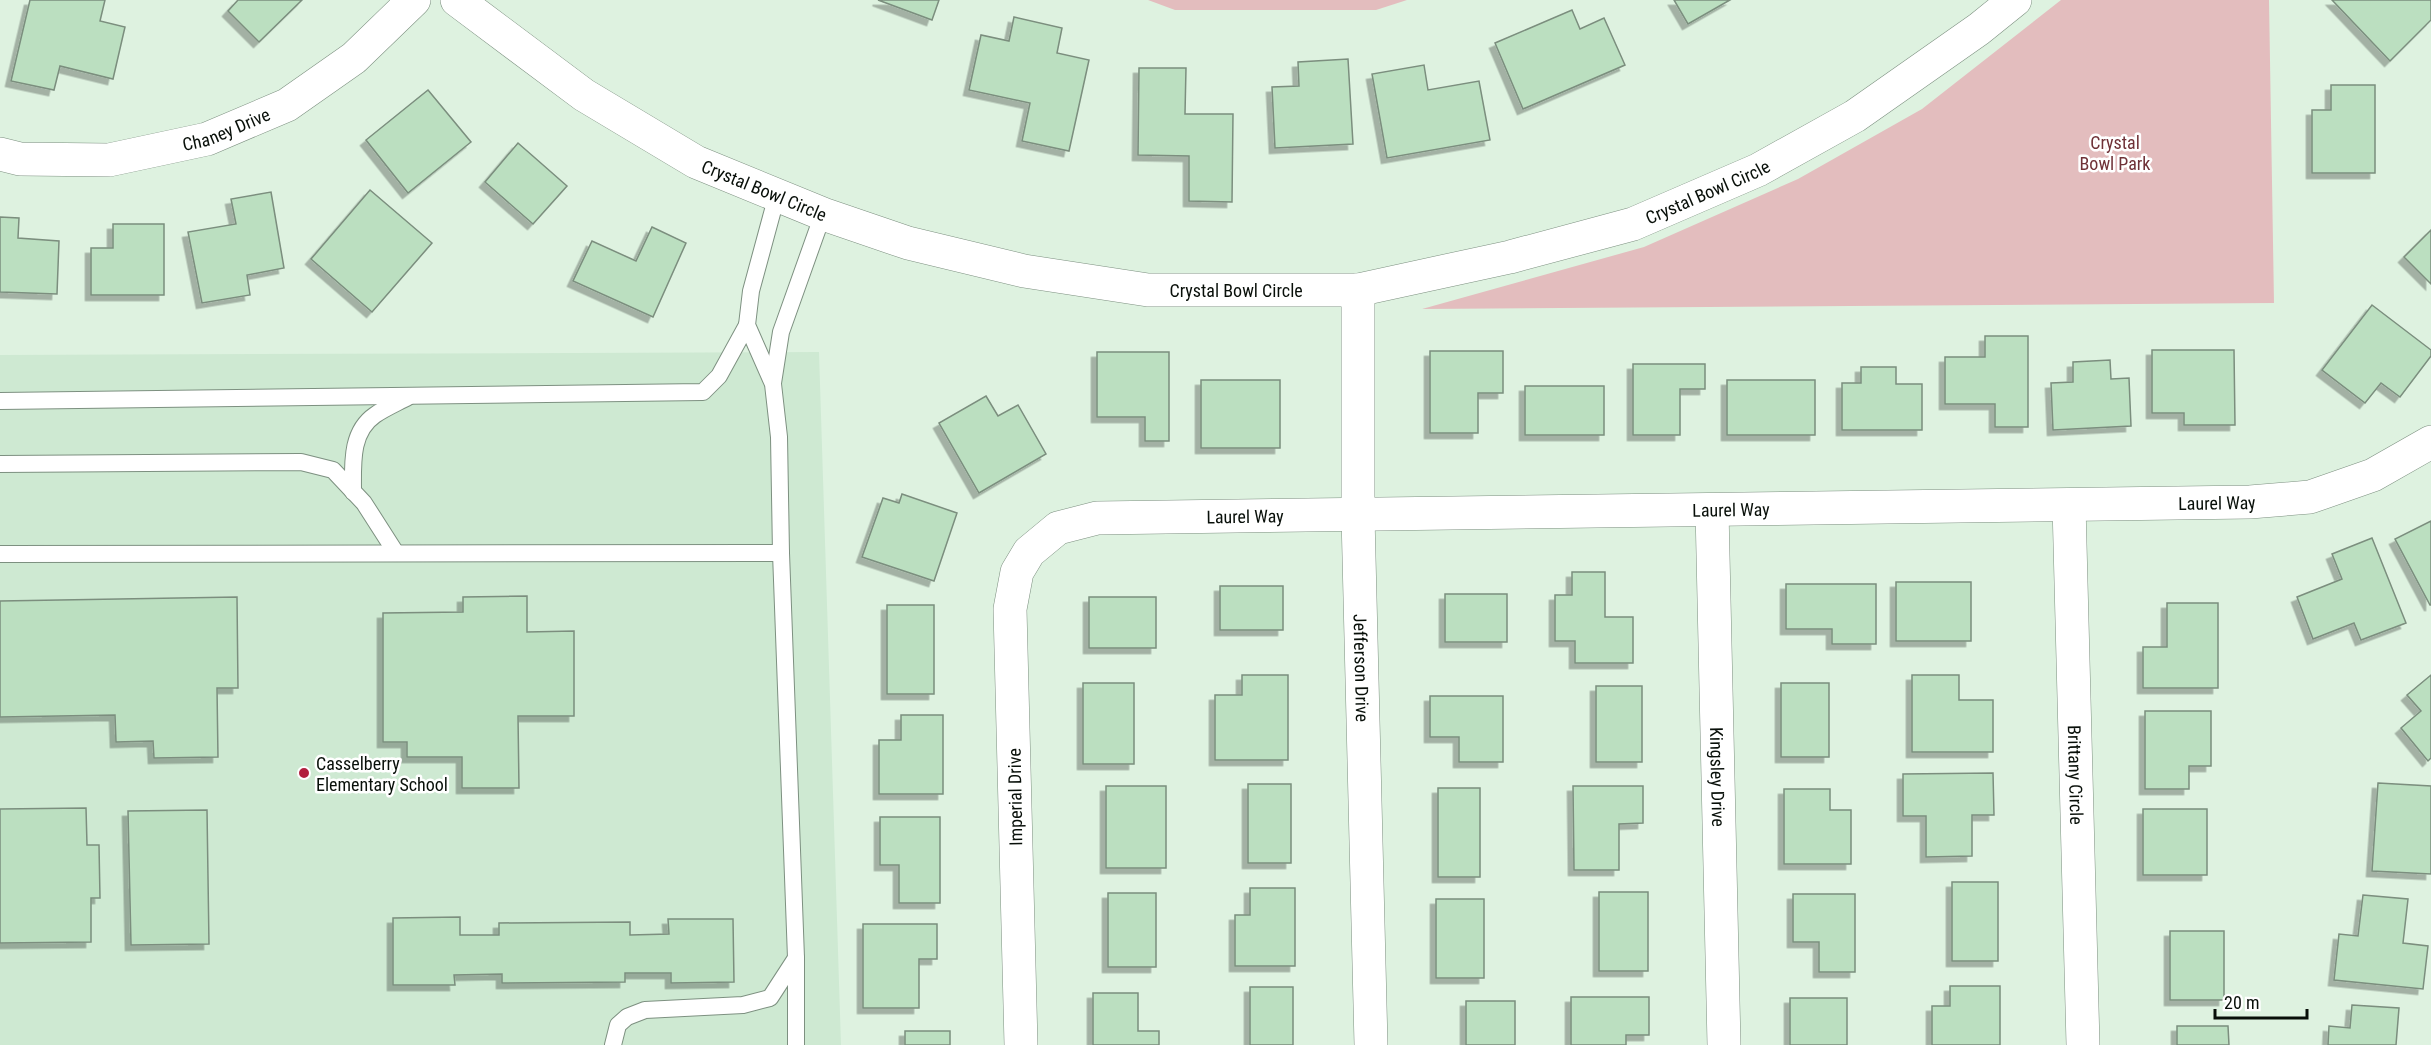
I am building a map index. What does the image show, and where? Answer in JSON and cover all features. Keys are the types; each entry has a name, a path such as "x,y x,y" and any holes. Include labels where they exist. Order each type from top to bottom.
{"street":[{"name":"Chaney Drive","path":"0,154 20,159 109,160 207,139 287,105 354,58 414,0"},
{"name":"Crystal Bowl Circle","path":"457,0 584,95 696,162 823,214 908,243 1024,271 1148,290 1358,290 1510,257 1633,224 1758,170 1855,116 1979,29 2015,0"},
{"name":"Jefferson Drive","path":"1358,290 1358,516 1371,1045"},
{"name":"Laurel Way","path":"1029,552 1058,528 1097,518 2250,502 2310,497 2373,475 2431,442"},
{"name":"Brittany Circle","path":"2069,505 2083,1045"},
{"name":"Kingsley Drive","path":"1712,510 1724,1045"},
{"name":"Imperial Drive","path":"1021,1045 1010,609 1017,572 1029,552"}],"lane":[{"path":"0,401 702,392 719,376 747,325 752,291 777,195"},
{"path":"796,1045 796,958 779,437 773,384 781,332 823,214"},
{"path":"747,325 773,384"},
{"path":"353,492 352,463 357,437 373,416 412,395"},
{"path":"0,464 301,462 333,470 364,503 396,553"},
{"path":"0,554 781,553"},
{"path":"613,1045 618,1024 627,1017 645,1010 742,1005 770,998 796,958"}],"shaded area":[{"path":"819,352 841,1045 0,1045 0,355"}],"green space":[{"path":"1148,0 1407,0 1376,10 1175,10"},
{"name":"Crystal Bowl Park","path":"2061,0 2269,0 2274,303 1422,309 1644,247 1798,179 1922,109"}],"building":[{"path":"30,0 105,0 100,21 125,27 113,79 60,66 54,90 11,81"},
{"path":"238,0 302,0 259,42 228,11"},
{"path":"878,0 939,0 932,20"},
{"path":"1674,0 1730,0 1688,24"},
{"path":"2332,0 2431,0 2431,20 2390,61"},
{"path":"1572,10 1580,29 1604,18 1625,65 1523,109 1495,43"},
{"path":"1014,17 1062,28 1057,53 1089,60 1069,151 1022,141 1030,103 969,90 981,35 1009,41"},
{"path":"1348,59 1353,144 1275,148 1272,87 1299,86 1298,62"},
{"path":"1424,65 1428,90 1479,81 1490,140 1387,158 1372,74"},
{"path":"1139,68 1186,68 1185,114 1233,114 1232,202 1189,201 1189,156 1138,155"},
{"path":"2331,85 2375,85 2375,173 2312,173 2312,110 2331,110"},
{"path":"428,90 471,142 408,193 366,140"},
{"path":"518,143 567,186 533,224 485,182"},
{"path":"370,190 432,243 372,312 311,259"},
{"path":"271,192 284,268 247,275 250,295 202,303 188,232 236,224 231,199"},
{"path":"0,217 19,218 18,238 59,241 57,294 0,292"},
{"path":"113,224 164,224 164,295 91,295 91,248 113,248"},
{"path":"652,227 686,243 653,317 573,281 592,241 636,261"},
{"path":"2431,230 2431,284 2404,257"},
{"path":"2372,305 2431,350 2431,356 2400,397 2381,383 2365,403 2322,370"},
{"path":"1985,336 2028,336 2028,427 1995,427 1995,404 1945,404 1945,357 1985,357"},
{"path":"2152,350 2234,350 2235,425 2184,425 2184,413 2152,413"},
{"path":"1430,351 1503,351 1503,393 1478,393 1478,433 1430,433"},
{"path":"1097,352 1169,352 1169,441 1145,441 1145,417 1097,417"},
{"path":"2110,360 2111,379 2129,378 2131,426 2053,430 2051,383 2073,382 2073,362"},
{"path":"1633,364 1705,364 1705,389 1680,389 1680,435 1633,435"},
{"path":"1861,367 1896,367 1896,384 1922,384 1922,430 1842,430 1842,383 1861,383"},
{"path":"1201,380 1280,380 1280,448 1201,448"},
{"path":"1727,380 1815,380 1815,435 1727,435"},
{"path":"1525,386 1604,386 1604,435 1525,435"},
{"path":"986,396 998,416 1018,405 1046,454 979,493 939,423"},
{"path":"902,494 957,513 934,581 862,557 883,498 899,503"},
{"path":"2431,521 2431,605 2430,605 2395,539"},
{"path":"2372,538 2406,623 2361,640 2354,623 2313,639 2297,597 2342,579 2332,554"},
{"path":"1572,572 1605,572 1605,617 1633,617 1633,663 1575,663 1575,641 1555,641 1555,595 1572,595"},
{"path":"1896,582 1971,582 1971,641 1896,641"},
{"path":"1786,584 1876,584 1876,644 1832,644 1832,629 1786,629"},
{"path":"1220,586 1283,586 1283,630 1220,630"},
{"path":"1445,594 1507,594 1507,642 1445,642"},
{"path":"527,596 527,632 574,631 574,716 518,716 519,788 462,788 462,757 407,757 407,742 383,742 383,613 463,612 463,597"},
{"path":"237,597 238,688 217,688 218,757 154,758 153,741 116,742 115,715 0,717 0,601"},
{"path":"1089,597 1156,597 1156,648 1089,648"},
{"path":"2167,603 2218,603 2218,688 2143,688 2143,647 2167,647"},
{"path":"887,605 934,605 934,694 887,694"},
{"path":"1242,675 1288,675 1288,760 1215,760 1215,695 1242,695"},
{"path":"1912,675 1959,675 1959,700 1993,700 1993,752 1912,752"},
{"path":"2431,675 2431,758 2428,761 2401,728 2421,711 2407,695"},
{"path":"1083,683 1134,683 1134,764 1083,764"},
{"path":"1781,683 1829,683 1829,757 1781,757"},
{"path":"1596,686 1642,686 1642,762 1596,762"},
{"path":"1430,696 1503,696 1503,762 1459,762 1459,737 1430,737"},
{"path":"2145,711 2211,711 2211,766 2189,766 2189,789 2145,789"},
{"path":"901,715 943,715 943,794 879,794 879,740 901,740"},
{"path":"1993,773 1994,815 1972,815 1972,856 1926,857 1926,816 1903,816 1903,774"},
{"path":"2378,783 2431,786 2431,874 2372,871"},
{"path":"1248,784 1291,784 1291,863 1248,863"},
{"path":"1106,786 1166,786 1166,868 1106,868"},
{"path":"1573,786 1643,786 1643,823 1619,824 1619,870 1574,870"},
{"path":"1438,788 1480,788 1480,877 1438,877"},
{"path":"1784,789 1830,789 1830,810 1851,810 1851,864 1784,864"},
{"path":"86,808 87,845 99,845 100,898 91,898 91,942 0,943 0,809"},
{"path":"2143,809 2207,809 2207,875 2143,875"},
{"path":"207,810 209,944 131,945 128,811"},
{"path":"880,817 940,817 940,903 899,903 899,865 880,865"},
{"path":"1952,882 1998,882 1998,961 1952,961"},
{"path":"1250,888 1295,888 1295,966 1235,966 1235,915 1250,915"},
{"path":"1599,892 1648,892 1648,971 1599,971"},
{"path":"1108,893 1156,893 1156,967 1108,967"},
{"path":"1793,894 1855,894 1855,972 1819,972 1819,942 1793,942"},
{"path":"2363,895 2408,899 2403,943 2428,946 2423,989 2334,980 2339,934 2358,936"},
{"path":"1436,899 1484,899 1484,978 1436,978"},
{"path":"460,917 460,935 499,935 499,923 630,922 630,935 669,934 668,919 733,919 734,982 671,983 671,973 625,973 625,982 502,983 502,974 454,975 455,985 393,985 393,918"},
{"path":"863,924 937,924 937,959 919,959 919,1008 863,1008"},
{"path":"2170,931 2224,931 2224,1000 2170,1000"},
{"path":"1950,986 2000,986 2000,1045 1932,1045 1932,1006 1950,1006"},
{"path":"1250,987 1293,987 1293,1045 1250,1045"},
{"path":"1093,993 1138,993 1138,1031 1159,1031 1159,1045 1093,1045"},
{"path":"1571,997 1649,997 1649,1035 1626,1035 1626,1045 1571,1045"},
{"path":"1790,998 1847,998 1847,1045 1790,1045"},
{"path":"1466,1001 1515,1001 1515,1045 1466,1045"},
{"path":"2352,1005 2399,1008 2396,1045 2328,1045 2329,1026 2350,1028"},
{"path":"2177,1026 2228,1026 2229,1045 2177,1045"},
{"path":"905,1031 950,1031 950,1045 905,1045"}],"place":[{"name":"Casselberry Elementary School","path":"304,773"}]}
